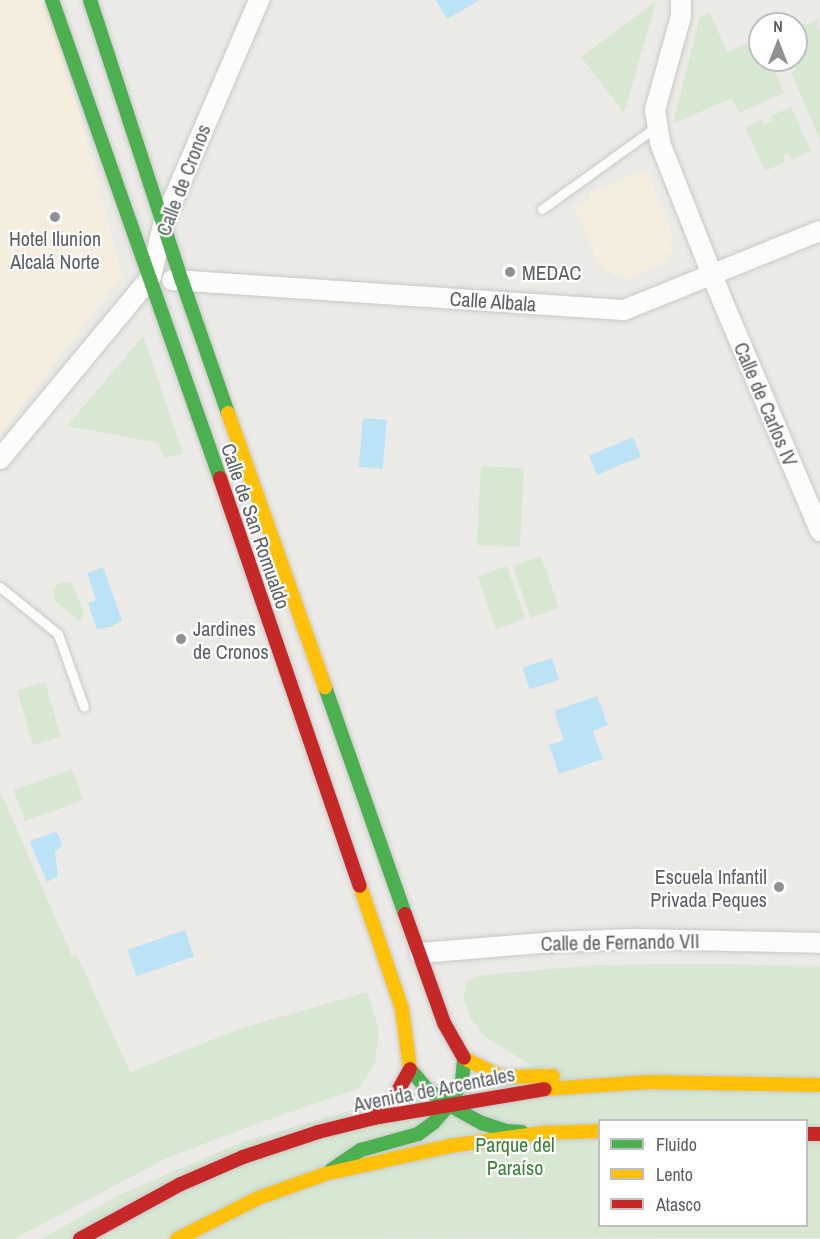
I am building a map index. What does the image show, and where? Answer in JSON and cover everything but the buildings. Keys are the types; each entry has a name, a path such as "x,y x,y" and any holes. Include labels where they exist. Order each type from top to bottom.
{"main road":[{"name":"Calle de San Romualdo","path":"52,0 151,277 402,1009 410,1069"},
{"name":"Calle de San Romualdo","path":"90,0 147,180 164,221 182,281 444,1023 465,1058"},
{"path":"325,1174 361,1149 418,1134 434,1123 449,1105 462,1082 465,1058 501,1077 640,1071 678,1082"},
{"path":"374,1119 394,1098 410,1069 427,1089 449,1105 482,1123 507,1131 541,1134"},
{"name":"Avenida de Arcentales","path":"80,1239 180,1184 243,1157 318,1132 374,1119 538,1089 678,1082 820,1085"},
{"path":"177,1239 258,1198 325,1174 449,1146 541,1134 598,1131"}],"street":[{"name":"Calle de Cronos","path":"0,459 151,277 164,221 259,0"},
{"name":"Calle de Carlos IV","path":"681,0 681,16 655,110 660,143 820,531"},
{"name":"Calle Albala","path":"151,277 182,281 624,310 714,276 820,231"},
{"name":"Calle de Fernando VII","path":"420,953 553,942 635,939 820,943"}],"lane":[{"path":"542,209 658,126"},
{"path":"0,587 58,634 84,707"}],"shaded area":[{"path":"0,0 50,0 122,276 0,434"},
{"path":"646,169 672,233 670,234 673,241 669,243 673,252 666,255 668,262 624,280 621,274 614,277 610,269 605,271 602,263 599,264 574,205 591,198 589,193"}],"green space":[{"path":"656,1 624,113 581,57"},
{"path":"710,13 727,52 748,43 748,72 775,72 784,93 739,113 732,98 673,124 700,17"},
{"path":"820,18 817,26 820,32 820,140 791,72 808,72 808,24"},
{"path":"791,107 811,151 792,160 788,153 783,155 785,162 765,171 745,127 762,119 764,124 773,121 771,116"},
{"path":"143,336 183,454 164,458 159,443 67,426"},
{"path":"481,466 524,468 520,547 477,545"},
{"path":"541,556 559,608 531,618 513,566"},
{"path":"507,566 525,619 496,629 478,576"},
{"path":"60,582 72,582 84,614 79,621 54,600 54,588"},
{"path":"45,682 61,737 33,745 17,690"},
{"path":"72,769 83,800 25,821 14,790"},
{"path":"0,791 72,956 77,955 130,1072 242,1028 367,992 379,1030 375,1063 360,1088 165,1159 14,1239 0,1239"},
{"name":"Parque del Paraíso","path":"595,965 820,966 820,1238 41,1239 121,1194 245,1141 413,1092 532,1066 486,1037 471,1019 464,999 466,982 481,975"}],"water":[{"path":"436,0 480,0 447,19"},
{"path":"363,418 387,420 383,469 359,467"},
{"path":"633,437 641,456 597,475 589,456"},
{"path":"103,567 122,620 111,627 97,629 88,603 96,600 87,573"},
{"path":"552,658 559,680 530,689 523,668"},
{"path":"597,696 608,725 593,731 603,759 559,774 549,745 564,740 554,711"},
{"path":"55,832 62,846 55,852 58,876 47,882 30,843 32,840"},
{"path":"185,930 194,956 136,976 127,950"}],"traffic: fast":[{"path":"52,0 220,478"},
{"path":"90,0 228,413"},
{"path":"325,687 405,914"},
{"path":"331,1170 361,1150 418,1134 433,1123 449,1105 462,1082 464,1058"},
{"path":"410,1069 427,1089 449,1105 482,1123 507,1131 522,1132"}],"traffic: slow":[{"path":"228,413 325,687"},
{"path":"360,886 402,1009 410,1069"},
{"path":"464,1058 501,1077 553,1076"},
{"path":"545,1089 649,1082 820,1085"},
{"path":"177,1239 258,1198 325,1174 449,1146 541,1133 598,1131"}],"traffic: jam":[{"path":"220,478 360,886"},
{"path":"405,914 444,1023 464,1058"},
{"path":"374,1118 394,1098 410,1069"},
{"path":"80,1239 181,1184 243,1157 318,1132 374,1118 545,1089"},
{"path":"808,1134 820,1134"}],"place":[{"name":"Hotel Ilunion Alcalá Norte","path":"55,217"},
{"name":"MEDAC","path":"510,272"},
{"name":"Jardines de Cronos","path":"181,639"},
{"name":"Escuela Infantil Privada Peques","path":"779,887"}]}
